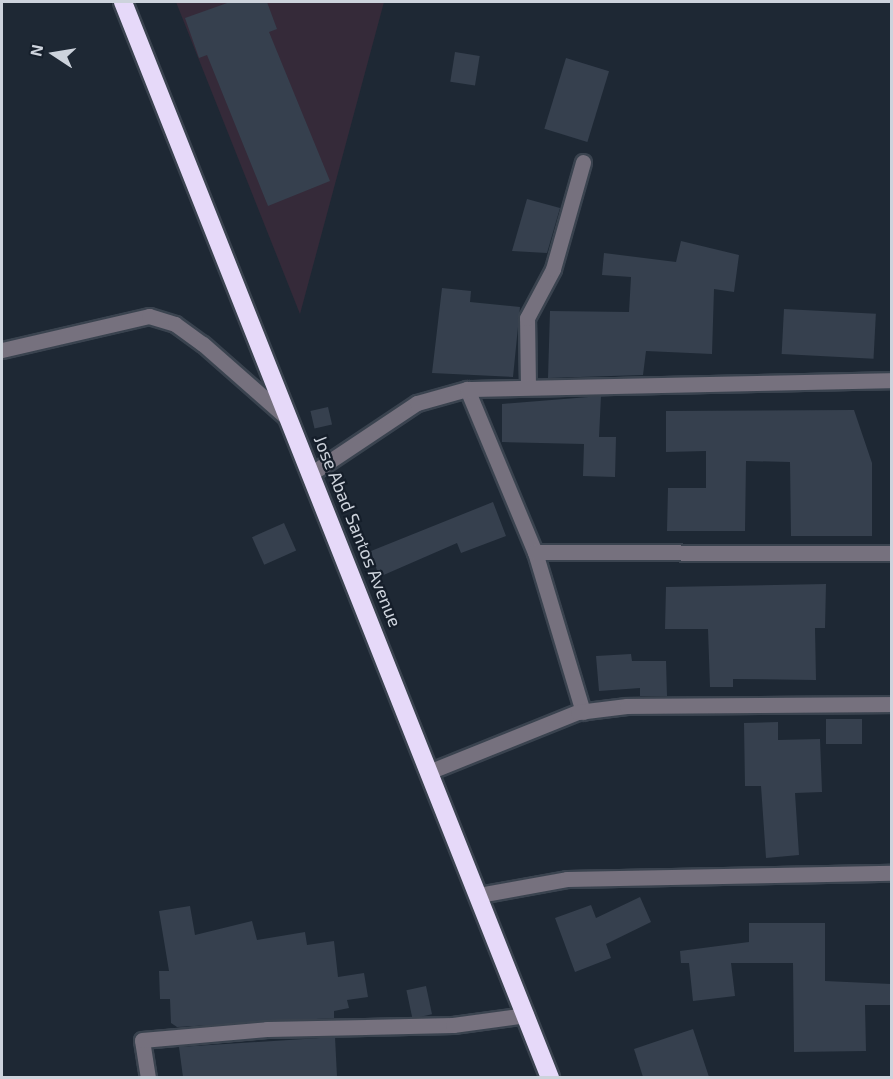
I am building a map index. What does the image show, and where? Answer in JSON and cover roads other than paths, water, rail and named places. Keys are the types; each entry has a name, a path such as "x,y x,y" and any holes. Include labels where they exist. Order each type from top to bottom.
{"highway":[{"name":"Jose Abad Santos Avenue","path":"123,2 431,771 550,1077"}],"street":[{"path":"528,387 527,318 553,269 583,162"},
{"path":"2,350 149,316 175,324 203,344 291,422"},
{"path":"312,473 417,403 467,389 891,380"},
{"path":"467,389 535,552 583,712"},
{"path":"535,552 891,553"},
{"path":"431,771 583,712 891,704"},
{"path":"479,895 567,879 891,873"},
{"path":"148,1077 142,1040 267,1029 453,1025 526,1015"}]}
